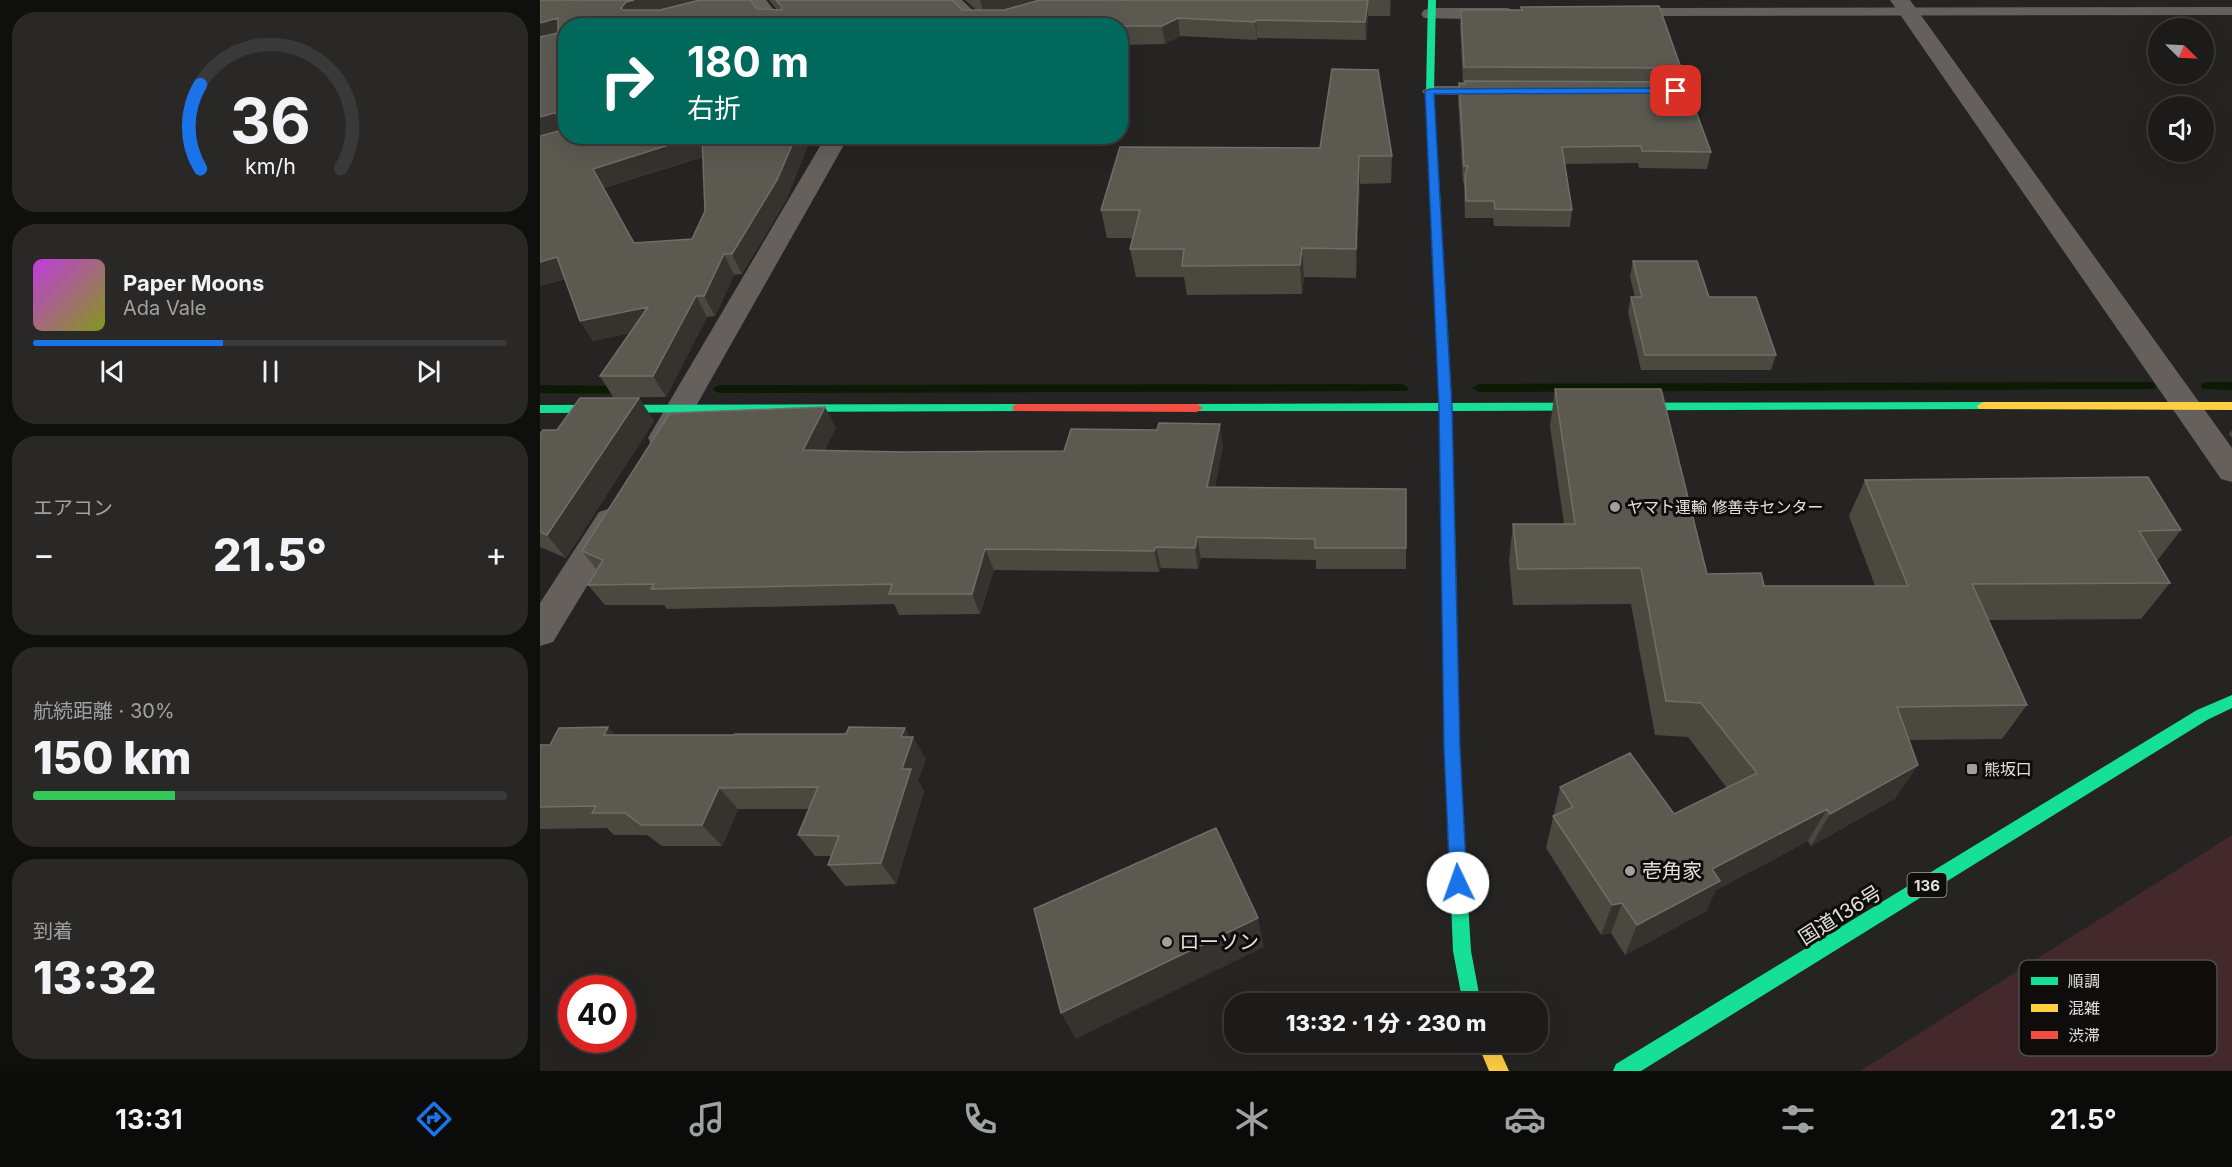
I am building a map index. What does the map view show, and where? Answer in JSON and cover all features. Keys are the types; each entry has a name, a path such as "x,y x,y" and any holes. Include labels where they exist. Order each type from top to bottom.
{"main road":[{"path":"1431,7 1430,91 1446,409 1454,795 1462,951 1470,993"},
{"path":"540,409 2232,406"},
{"name":"国道136号","path":"1623,1071 2202,715 2232,701"},
{"path":"1491,1053 1499,1071"}],"street":[{"path":"756,0 771,18"},
{"path":"951,0 976,18"},
{"path":"1904,6 2232,471"},
{"path":"1431,7 1526,13"},
{"path":"1633,12 1656,12"},
{"path":"645,466 833,144"},
{"path":"540,632 626,496"}],"lane":[{"path":"1656,12 1904,6 2232,11"},
{"path":"1430,91 1500,91"}],"shaded area":[{"path":"2232,835 2232,1071 1860,1071 2019,970 2019,1056 2217,1056 2217,960 2035,960"}],"building":[{"path":"540,0 634,0 626,2 621,8 623,10 660,10 700,0 750,0 757,9 782,10 776,0 952,0 962,10 1004,10 1040,0 1368,0 1365,22 1256,20 1255,22 1178,18 1162,26 1128,26 1128,18 558,18 540,23"},
{"path":"1659,6 1681,68 1464,67 1461,10"},
{"path":"558,33 558,113 540,117 540,37"},
{"path":"1332,69 1378,70 1392,156 1359,156 1356,249 1302,248 1300,265 1182,266 1184,249 1130,249 1140,210 1101,210 1120,147 1320,148"},
{"path":"1684,79 1711,152 1642,151 1641,146 1562,147 1572,210 1495,209 1494,201 1466,201 1465,175 1468,166 1464,166 1459,83 1465,84 1465,81 1679,82"},
{"path":"558,131 558,144 672,144 593,169 634,243 692,239 705,211 702,144 793,144 777,180 732,254 724,254 704,296 696,296 653,376 600,376 648,307 580,321 557,257 540,262 540,136"},
{"path":"1633,261 1697,261 1709,297 1756,297 1776,355 1645,355 1631,297 1642,297"},
{"path":"1555,389 1661,389 1707,574 1761,573 1764,586 1908,586 1865,480 2148,477 2181,530 2139,531 2170,583 1972,584 2027,705 1897,707 1918,765 1830,814 1827,809 1712,869 1720,881 1637,925 1622,903 1612,905 1553,816 1573,807 1560,787 1630,753 1674,814 1757,773 1701,703 1666,701 1641,568 1518,569 1513,524 1575,524"},
{"path":"580,398 639,398 547,535 540,532 540,434 543,430 557,430"},
{"path":"825,407 803,450 1064,451 1071,429 1157,430 1159,423 1220,424 1207,487 1406,489 1406,548 1315,548 1315,539 1197,537 1195,548 1156,547 1154,551 985,549 972,594 889,594 892,584 651,589 654,584 588,585 603,560 582,551 670,413"},
{"path":"608,727 604,735 846,734 849,727 905,728 901,737 913,737 902,769 911,769 881,863 828,865 839,836 798,835 818,787 719,788 702,825 641,825 625,813 592,813 596,806 540,807 540,745 550,745 559,728"},
{"path":"1216,828 1258,918 1061,1013 1034,909"}],"waterway":[{"path":"1479,388 2149,386"},
{"path":"2208,386 2232,386"},
{"path":"719,389 1402,388"},
{"path":"540,389 627,390"}],"traffic: fast":[{"path":"1432,0 1430,91 1446,409 1449,568"},
{"path":"1197,408 1983,406"},
{"path":"540,409 1018,408"},
{"path":"1623,1071 2202,715 2232,701"},
{"path":"1457,853 1462,951 1470,993"}],"traffic: slow":[{"path":"1983,406 2232,406"},
{"path":"1449,568 1452,748 1457,853"},
{"path":"1491,1053 1499,1071"}],"traffic: jam":[{"path":"1018,408 1197,408"}],"place":[{"name":"ヤマト運輸 修善寺センター","path":"1615,507"},
{"name":"熊坂口","path":"1972,769"},
{"name":"壱角家","path":"1630,871"},
{"name":"ローソン","path":"1167,942"}],"route":[{"path":"1458,883 1452,748 1446,409 1430,91 1676,91"}]}
